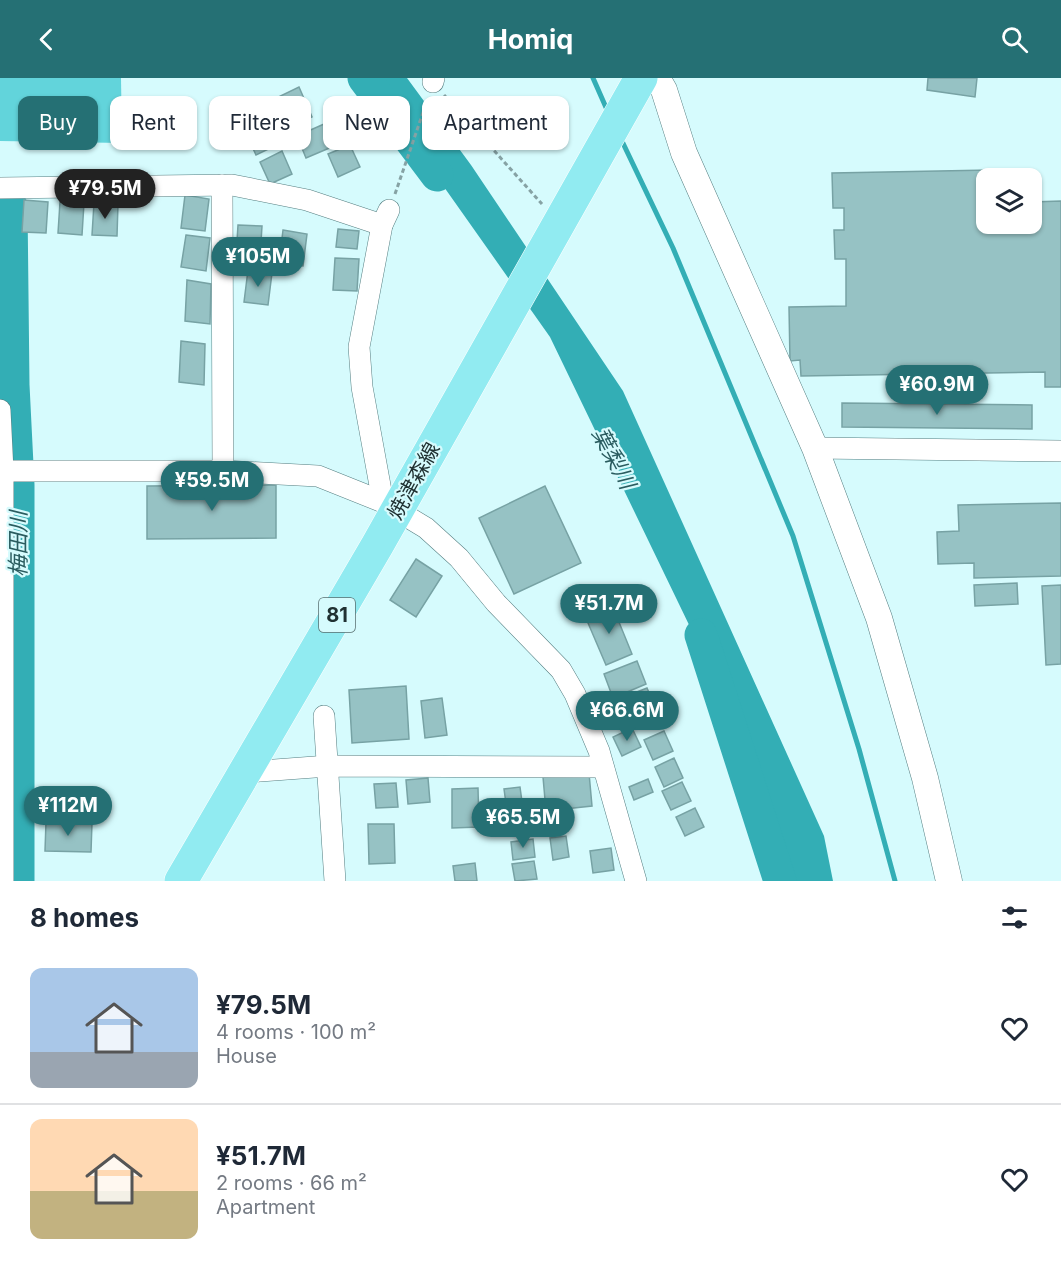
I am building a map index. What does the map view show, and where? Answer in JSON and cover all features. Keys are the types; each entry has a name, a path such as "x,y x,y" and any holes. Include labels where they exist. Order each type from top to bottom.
{"main road":[{"name":"焼津森線","path":"182,881 246,772 390,506 489,346 641,78"}],"street":[{"path":"657,78 664,90 684,153 815,448 879,618 925,778 949,881"},
{"path":"222,185 223,471"},
{"path":"0,188 222,185 275,192 386,218 359,347 362,387 390,506"},
{"path":"0,410 3,881"},
{"path":"815,448 1061,451"},
{"path":"1,471 223,471 318,476 390,506 426,528 459,558 496,603 561,670 589,726 603,767 632,881"},
{"path":"324,716 335,881"},
{"path":"246,772 328,766 603,767"}],"path":[{"path":"386,218 434,80 559,224"}],"shaded area":[{"path":"0,78 121,78 121,96 110,96 110,143 98,143 98,96 18,96 18,141 0,141"}],"water":[{"path":"367,78 407,78 422,98 422,150 460,150 623,391 824,836 833,881 786,881 763,778 550,337 410,139 410,96 380,96"}],"building":[{"path":"928,78 977,78 975,97 927,90"},
{"path":"299,87 303,96 280,96"},
{"path":"323,124 325,150 306,158 303,150 311,150 311,130"},
{"path":"254,150 266,150 256,155"},
{"path":"338,150 352,150 360,167 338,177 328,154"},
{"path":"282,151 292,174 270,184 260,162"},
{"path":"976,170 976,234 1042,234 1042,202 1061,201 1061,387 1045,387 1045,372 801,376 800,360 790,361 789,307 846,306 846,259 835,259 834,230 844,230 844,208 833,208 832,173"},
{"path":"185,195 209,199 205,231 181,228"},
{"path":"24,200 48,202 46,233 22,232"},
{"path":"60,202 84,203 82,235 58,233"},
{"path":"94,203 118,204 117,236 92,235"},
{"path":"238,225 262,226 260,258 236,257"},
{"path":"338,229 359,231 357,249 336,247"},
{"path":"283,230 307,234 303,266 279,263"},
{"path":"186,235 210,238 206,271 181,267"},
{"path":"335,258 359,259 357,291 333,290"},
{"path":"248,270 272,273 268,305 244,302"},
{"path":"187,280 211,284 210,324 185,321"},
{"path":"181,341 205,344 204,385 179,382"},
{"path":"842,403 1032,405 1032,429 842,427"},
{"path":"276,485 276,538 147,539 147,486"},
{"path":"545,486 581,563 514,594 479,518"},
{"path":"1061,503 1061,576 974,578 974,563 938,564 937,532 959,531 958,505"},
{"path":"416,559 442,576 416,617 390,600"},
{"path":"1017,583 1018,604 975,606 974,585"},
{"path":"1061,585 1061,664 1046,665 1042,586"},
{"path":"612,605 632,654 606,665 585,616"},
{"path":"637,661 646,684 613,698 604,674"},
{"path":"406,686 409,739 352,743 349,690"},
{"path":"647,688 657,711 624,724 614,701"},
{"path":"442,698 447,735 425,738 421,701"},
{"path":"632,728 641,747 622,756 613,737"},
{"path":"664,731 673,751 653,760 644,740"},
{"path":"674,758 683,778 664,787 655,767"},
{"path":"589,773 592,806 546,811 543,777"},
{"path":"428,778 430,802 408,804 406,780"},
{"path":"648,779 653,792 634,800 629,787"},
{"path":"682,782 691,801 671,810 662,791"},
{"path":"396,783 398,807 376,808 374,784"},
{"path":"520,787 523,809 507,811 504,789"},
{"path":"478,788 479,827 452,828 452,789"},
{"path":"695,808 704,827 685,836 676,817"},
{"path":"524,812 527,834 511,836 509,814"},
{"path":"46,822 92,823 91,852 45,851"},
{"path":"368,824 394,824 395,863 369,864"},
{"path":"566,836 569,857 553,860 550,838"},
{"path":"533,839 535,857 513,860 511,842"},
{"path":"611,848 614,870 593,873 590,851"},
{"path":"534,861 537,879 515,881 512,864"},
{"path":"475,863 477,881 455,881 453,866"}],"waterway":[{"name":"葉梨川","path":"364,78 437,175"},
{"path":"593,78 608,112"},
{"path":"621,139 673,248 793,536 859,749 895,881"},
{"name":"梅田川","path":"11,206 13,385 18,485 18,881"},
{"name":"葉梨川","path":"701,635 780,881"}]}
